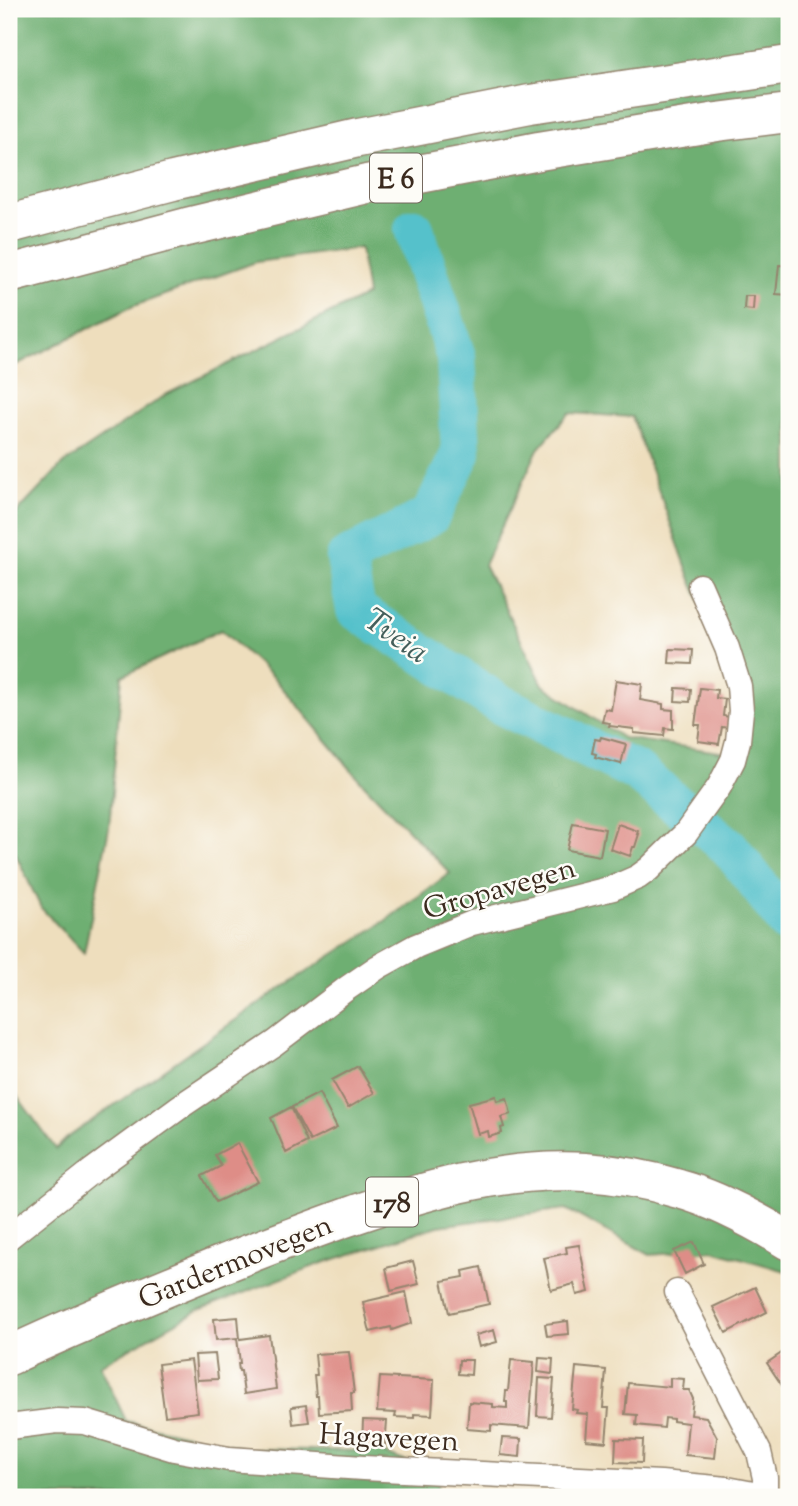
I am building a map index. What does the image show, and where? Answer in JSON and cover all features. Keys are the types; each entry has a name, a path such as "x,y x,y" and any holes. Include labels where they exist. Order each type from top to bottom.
{"main road":[{"name":"E 6","path":"9,224 173,181 358,138 530,104 789,65"},
{"name":"E 6","path":"9,274 187,227 367,184 539,151 789,113"},
{"name":"Gardermovegen","path":"9,1356 264,1247 397,1200 453,1184 493,1177 538,1172 585,1172 629,1177 680,1189 714,1202 789,1241"}],"street":[{"name":"Gropavegen","path":"9,1237 92,1171 378,967 416,946 472,923 613,888 649,869 686,833 719,787 733,760 738,741 741,711 739,686 727,648 700,586"},
{"path":"677,1292 759,1452 767,1497"},
{"name":"Hagavegen","path":"9,1427 57,1421 85,1422 174,1449 229,1458 363,1468 661,1483 727,1489 767,1497"}],"green space":[{"path":"9,9 789,9 789,1272 713,1250 650,1255 566,1209 438,1226 317,1265 199,1310 100,1365 126,1421 248,1449 378,1451 441,1475 435,1497 9,1497 9,1085 56,1149 67,1138 277,991 385,921 450,873 359,779 275,679 221,630 122,676 109,828 84,953 41,908 9,840 9,521 62,465 167,394 367,295 360,248 256,262 131,307 9,367","holes":["569,413 632,417 691,580 743,699 740,755 623,738 543,685 484,565 538,449"]}],"building":[{"path":"779,265 789,266 789,295 776,294"},
{"path":"745,296 754,296 753,310 744,309"},
{"path":"670,649 693,650 692,664 669,663"},
{"path":"616,680 642,684 640,700 663,704 663,709 673,710 673,729 665,728 664,736 634,733 634,729 609,726 610,723 602,722 605,709 611,710"},
{"path":"676,688 691,689 690,702 675,701"},
{"path":"700,688 717,690 716,698 725,699 723,716 730,717 728,728 722,727 719,744 698,741 700,725 695,725"},
{"path":"601,737 626,744 621,764 595,757 596,754 592,753 595,739 600,740"},
{"path":"573,823 605,829 600,856 567,850"},
{"path":"618,824 638,831 630,856 610,849"},
{"path":"358,1066 374,1093 348,1108 332,1080"},
{"path":"319,1093 337,1128 310,1141 292,1107"},
{"path":"496,1096 497,1101 507,1098 511,1114 501,1117 504,1127 501,1128 502,1133 489,1137 488,1131 478,1134 469,1103"},
{"path":"291,1107 307,1142 286,1153 271,1118"},
{"path":"237,1143 258,1182 216,1202 202,1176 221,1166 215,1155"},
{"path":"694,1242 704,1264 685,1274 674,1251"},
{"path":"579,1245 589,1292 577,1295 574,1284 551,1290 544,1258 567,1253 566,1247"},
{"path":"413,1261 419,1284 391,1291 386,1268"},
{"path":"481,1267 489,1304 449,1313 442,1281 464,1277 463,1271"},
{"path":"755,1287 767,1312 726,1333 713,1307"},
{"path":"406,1292 412,1323 392,1330 391,1327 370,1332 363,1302"},
{"path":"238,1317 240,1339 269,1335 276,1389 244,1394 238,1363 237,1338 216,1340 214,1319"},
{"path":"568,1321 569,1334 547,1336 545,1324"},
{"path":"494,1330 497,1342 479,1347 476,1335"},
{"path":"789,1348 789,1396 767,1363"},
{"path":"349,1352 354,1393 351,1393 352,1411 319,1413 314,1375 317,1375 315,1354"},
{"path":"215,1354 218,1379 197,1380 195,1355"},
{"path":"539,1358 553,1359 552,1374 538,1372"},
{"path":"191,1360 198,1412 165,1416 158,1364"},
{"path":"459,1360 472,1360 471,1375 458,1374"},
{"path":"511,1360 534,1362 529,1428 491,1425 491,1431 467,1429 469,1402 507,1408 505,1402"},
{"path":"576,1367 606,1370 603,1408 609,1408 606,1442 586,1440 588,1414 576,1413 577,1410 572,1409"},
{"path":"380,1377 434,1380 432,1415 395,1417 396,1413 377,1412"},
{"path":"539,1378 554,1379 551,1417 537,1416"},
{"path":"670,1378 684,1379 683,1390 689,1390 693,1399 691,1415 706,1417 717,1437 715,1458 685,1455 688,1423 665,1418 664,1428 636,1425 637,1415 625,1414 628,1383 670,1387"},
{"path":"306,1405 309,1422 293,1424 291,1407"},
{"path":"363,1420 387,1421 385,1446 362,1445"},
{"path":"502,1438 521,1439 520,1457 500,1455"},
{"path":"616,1439 643,1440 642,1463 615,1462"}],"waterway":[{"name":"Tveia","path":"414,229 456,357 461,453 430,516 346,558 356,610 498,703 637,772 729,847 789,925"}]}
